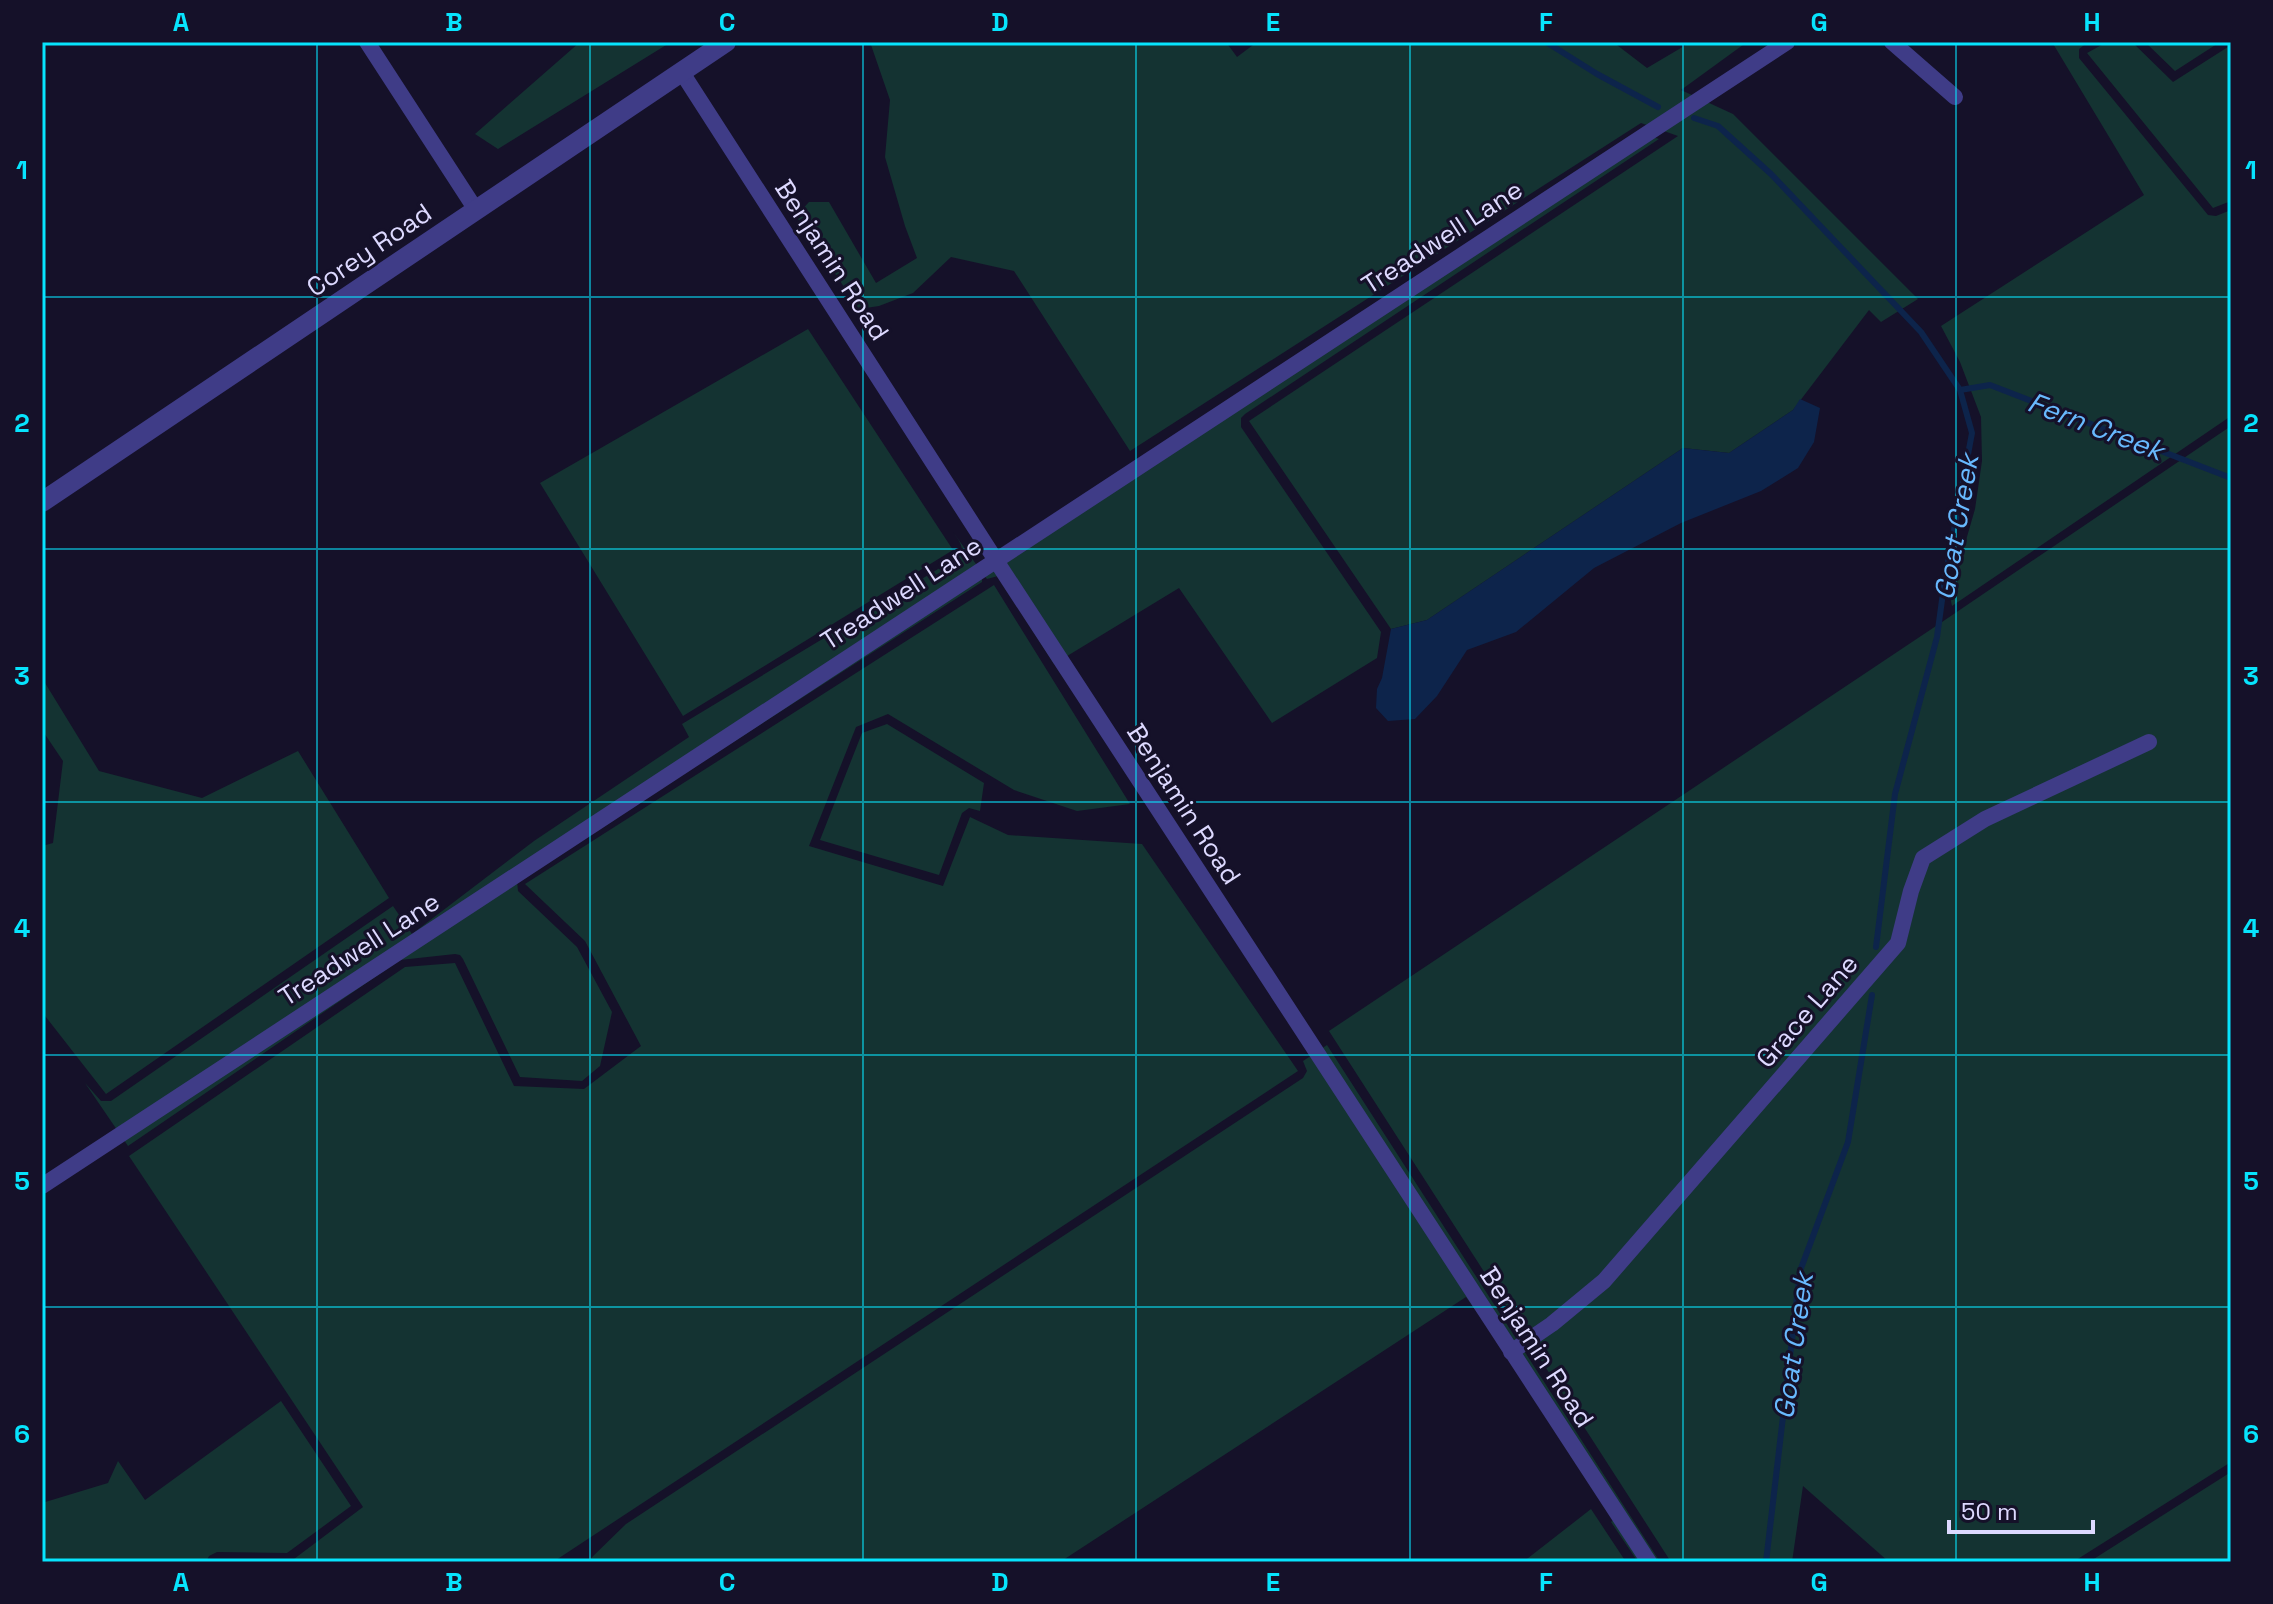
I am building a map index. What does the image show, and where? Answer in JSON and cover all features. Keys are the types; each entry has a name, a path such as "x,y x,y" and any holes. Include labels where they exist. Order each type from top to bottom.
{"street":[{"path":"367,42 476,210"},
{"name":"Corey Road","path":"42,502 726,42"},
{"name":"Treadwell Lane","path":"42,1186 1787,42"},
{"path":"1892,42 1955,97"},
{"name":"Benjamin Road","path":"681,71 1649,1562"},
{"name":"Grace Lane","path":"1511,1352 1552,1324 1604,1281 1898,943 1923,858 1985,819 2149,742"}],"green space":[{"path":"580,42 671,42 498,149 475,134"},
{"path":"870,42 1226,42 1237,57 1257,42 1613,42 1647,68 1691,42 1747,42 1681,90 1733,114 1918,299 1881,322 1869,310 1793,410 1729,453 1683,448 1427,620 1391,629 1249,421 1678,136 1641,123 1130,451 1014,271 951,257 913,293 879,306 859,309 796,216 809,202 829,202 876,283 917,258 885,157 890,100"},
{"path":"2052,42 2088,42 2079,49 2079,58 2208,215 2216,216 2231,210 2231,416 1952,606 1950,596 1975,509 1982,461 1981,417 1960,362 1941,326 2144,195"},
{"path":"2107,42 2132,42 2173,82 2231,45 2231,201 2213,208 2087,53"},
{"path":"2145,42 2220,42 2175,71"},
{"path":"1644,134 1659,139 1241,418 1241,427 1381,632 1377,658 1272,723 1179,588 1054,664 998,576 987,579 982,573 982,582 517,881 518,891 577,947 612,1012 600,1066 582,1081 520,1077 463,959 455,954 400,960 128,1146 85,1083 101,1101 111,1101 393,906 412,934 534,841 689,737 682,724 958,557 962,548 953,532 981,571"},
{"path":"808,329 953,550 683,716 540,483"},
{"path":"2231,426 2231,1462 2073,1562 1889,1562 1803,1486 1792,1562 1671,1562 1329,1031"},
{"path":"994,585 1130,804 1077,811 1014,790 888,714 856,727 809,846 943,886 970,817 1008,835 1142,844 1298,1071 553,1562 290,1562 363,1507 129,1156 405,967 455,963 514,1086 584,1089 641,1046 585,941 525,884"},
{"path":"42,678 99,771 202,798 298,751 389,898 106,1094 42,1012 42,846 53,843 63,761 42,730"},
{"path":"887,724 984,783 980,811 969,808 962,813 939,875 820,840 862,733"},
{"path":"1327,1045 1660,1562 1638,1562 1611,1522 1620,1514 1466,1297 1060,1562 587,1562 626,1524 1303,1078 1307,1071 1303,1061"},
{"path":"281,1401 351,1506 287,1553 217,1552 209,1556 206,1562 42,1562 42,1503 108,1483 118,1461 145,1500"},
{"path":"2231,1472 2231,1562 2089,1562"},
{"path":"1591,1509 1626,1562 1523,1562"}],"water":[{"path":"1800,399 1820,408 1814,442 1798,468 1761,491 1681,523 1594,568 1516,632 1467,650 1437,696 1415,719 1388,721 1376,708 1377,689 1391,629 1427,620 1683,448 1729,453 1793,410"}],"waterway":[{"name":"Goat Creek","path":"1546,42 1658,107"},
{"name":"Goat Creek","path":"1694,118 1718,126 1771,174 1921,332 1960,390 1972,433 1937,637 1895,794 1876,947"},
{"name":"Fern Creek","path":"1960,390 1990,385 2231,478"},
{"name":"Goat Creek","path":"1766,1562 1800,1271 1848,1142 1872,995"}]}
